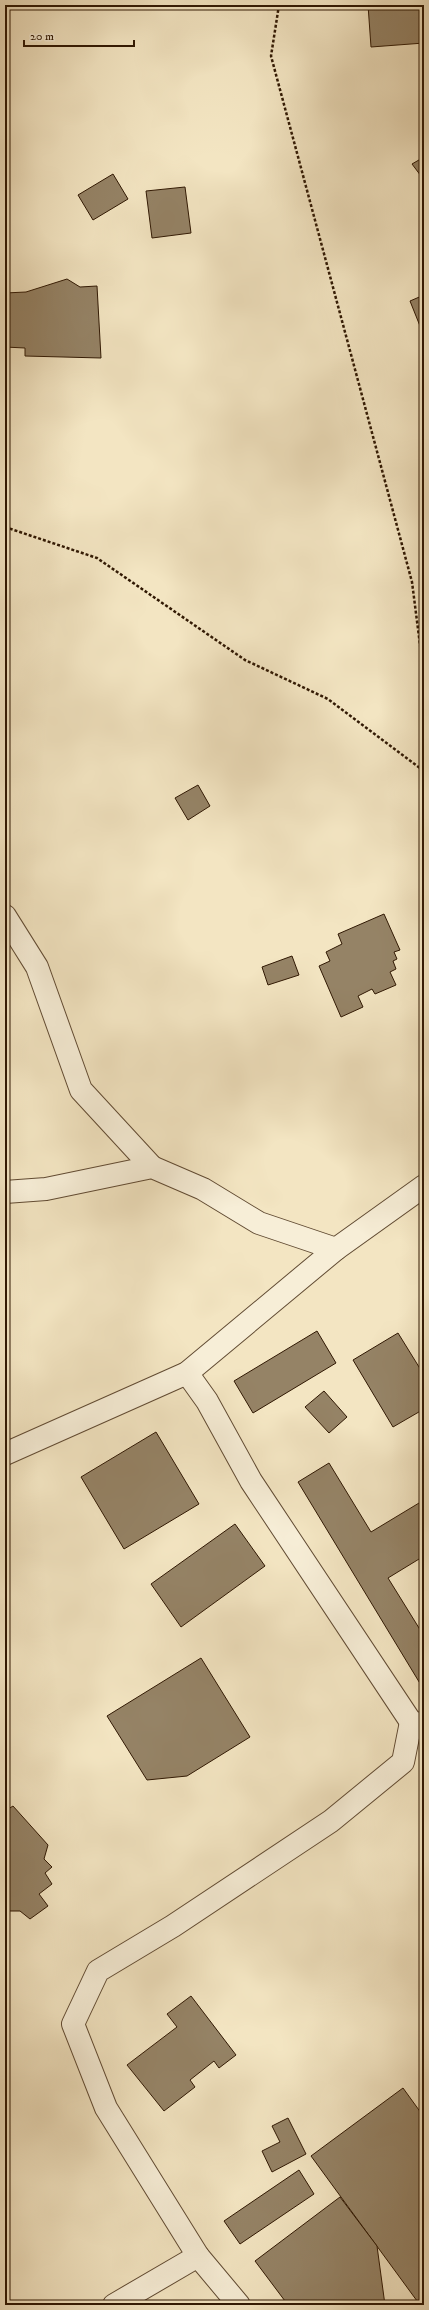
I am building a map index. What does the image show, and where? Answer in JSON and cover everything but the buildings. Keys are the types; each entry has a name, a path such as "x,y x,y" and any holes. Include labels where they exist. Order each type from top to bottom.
{"street":[{"path":"5,916 37,967 81,1090 152,1167 203,1189 260,1223 336,1249"},
{"path":"5,1192 46,1188 152,1167"},
{"path":"5,1454 187,1373 336,1249 424,1186"},
{"path":"5,1206 46,1188"},
{"path":"187,1373 207,1401 251,1481 418,1724 403,1762 331,1821 173,1926 98,1971 73,2024 106,2108 198,2256 239,2305"},
{"path":"114,2305 198,2256"}],"path":[{"path":"279,5 272,56 412,582 424,676"},
{"path":"5,526 97,558 245,660 328,699 424,771"}]}
